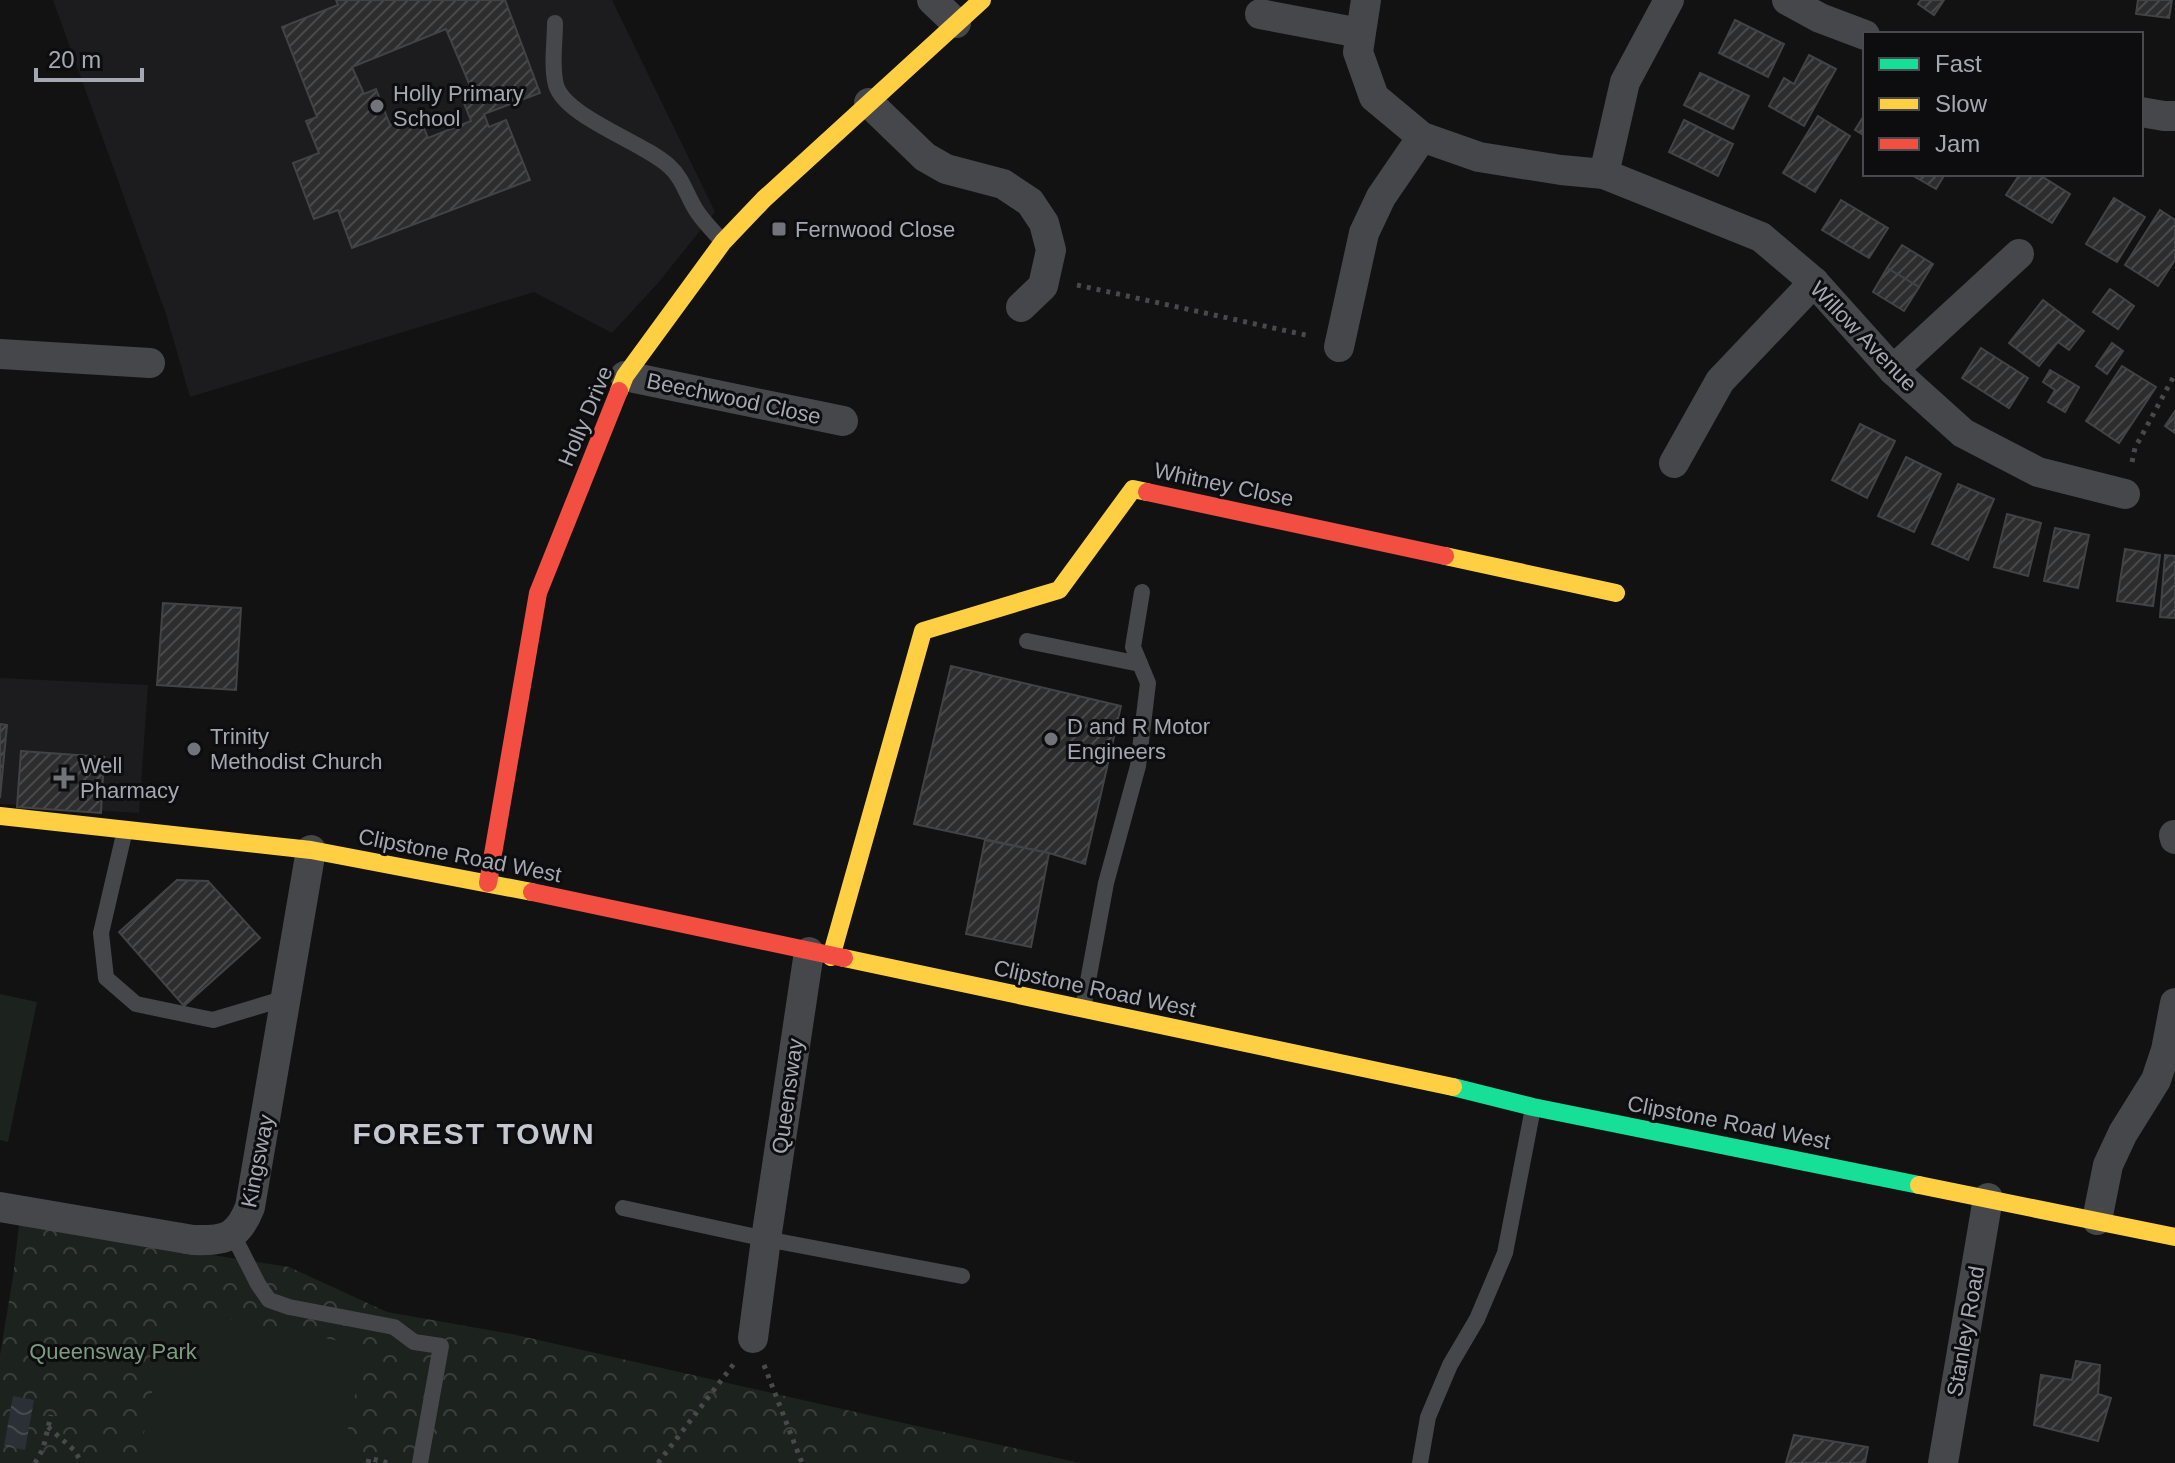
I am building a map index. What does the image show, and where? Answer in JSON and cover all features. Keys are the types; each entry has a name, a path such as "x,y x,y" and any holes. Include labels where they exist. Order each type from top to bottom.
{"main road":[{"name":"Holly Drive","path":"488,883 538,593 625,376 723,242 764,199 982,0"},
{"name":"Whitney Close","path":"820,955 923,631 1059,590 1133,489 1616,593"},
{"name":"Clipstone Road West","path":"0,816 311,850 488,883 1457,1088 1533,1107 2175,1237"}],"street":[{"path":"932,0 956,23"},
{"name":"Willow Avenue","path":"1366,0 1358,52 1374,97 1422,137 1479,157 1604,174 1761,237 1814,282 1893,370 1963,433 2038,472 2125,494"},
{"path":"1604,174 1625,82 1669,0"},
{"path":"1787,0 1820,18 1863,34"},
{"path":"1260,14 1360,33"},
{"path":"869,103 925,157 946,169 1003,184 1030,202 1044,223 1051,250 1043,286 1021,307"},
{"path":"2143,112 2175,116"},
{"path":"1340,345 1364,233 1381,197 1422,137"},
{"path":"1893,370 2019,254"},
{"path":"1674,463 1720,381 1814,282"},
{"path":"0,354 150,363"},
{"name":"Beechwood Close","path":"625,376 843,421"},
{"name":"Kingsway","path":"0,1207 193,1240 217,1240 233,1235 244,1223 250,1207 311,850"},
{"name":"Queensway","path":"753,1338 766,1239 820,955"},
{"path":"2097,1220 2108,1165 2123,1133 2156,1080 2166,1050 2175,1003"},
{"name":"Stanley Road","path":"1943,1463 1988,1198"}],"lane":[{"path":"555,23 557,88 571,107 670,167 685,185 697,211 723,242"},
{"path":"1083,1010 1106,883 1138,766 1148,683 1133,647 1142,592"},
{"path":"1027,641 1140,664"},
{"path":"125,829 101,933 106,978 136,1004 213,1020 286,998"},
{"path":"1420,1463 1428,1417 1450,1365 1477,1319 1505,1253 1533,1107"},
{"path":"623,1208 962,1276"},
{"path":"233,1235 269,1300 289,1307 394,1327 414,1342 441,1346 420,1463"}],"path":[{"path":"1045,279 1340,345"},
{"path":"2125,494 2135,448 2175,374"},
{"path":"658,1463 753,1338"},
{"path":"753,1338 802,1463"},
{"path":"35,1463 43,1449 51,1415"},
{"path":"48,1427 74,1450 82,1463"},
{"path":"368,1463 369,1458 388,1463"}],"shaded area":[{"name":"Holly Primary School","path":"53,0 612,0 715,212 658,283 612,333 534,292 190,397 166,314"},
{"path":"0,678 148,685 139,813 0,804"}],"green space":[{"path":"0,994 37,1002 8,1142 0,1140"},
{"name":"Queensway Park","path":"19,1225 289,1267 387,1312 512,1334 1080,1463 0,1463 0,1355"},
{"path":"169,1307 365,1346 341,1463 138,1463"}],"water":[{"path":"13,1396 34,1400 25,1450 4,1446"}],"building":[{"path":"336,0 505,0 540,93 484,114 489,127 506,120 530,180 352,248 338,210 314,219 293,163 319,153 306,121 317,117 282,27 338,5","holes":["446,29 471,88 460,93 471,121 428,138 418,113 390,125 376,89 364,94 352,67"]},
{"path":"1921,0 1944,0 1934,15 1918,4"},
{"path":"2138,0 2172,0 2169,18 2136,14"},
{"path":"1735,20 1784,44 1768,77 1719,53"},
{"path":"1809,55 1836,69 1804,126 1769,106 1784,78 1794,84"},
{"path":"1700,73 1749,96 1733,129 1684,105"},
{"path":"1818,116 1850,136 1815,192 1783,173"},
{"path":"1863,117 1863,135 1855,130"},
{"path":"1684,120 1733,144 1718,176 1669,152"},
{"path":"1913,176 1944,176 1936,189"},
{"path":"2019,176 2041,176 2070,194 2052,223 2006,195"},
{"path":"2114,198 2145,217 2117,262 2086,244"},
{"path":"1841,200 1888,228 1869,258 1822,230"},
{"path":"2160,210 2175,220 2175,260 2158,286 2125,265"},
{"path":"1902,245 1933,264 1919,287 1887,268"},
{"path":"1887,268 1919,287 1904,311 1873,292"},
{"path":"2110,289 2134,306 2118,329 2093,312"},
{"path":"2043,300 2084,331 2069,350 2058,342 2039,366 2009,343"},
{"path":"2112,343 2123,351 2107,374 2096,366"},
{"path":"1981,348 2028,378 2009,408 1962,378"},
{"path":"2122,366 2156,387 2119,443 2086,421"},
{"path":"2050,370 2079,387 2065,412 2048,402 2055,390 2043,382"},
{"path":"2175,411 2175,433 2165,426"},
{"path":"1860,424 1895,441 1867,498 1832,480"},
{"path":"1906,457 1941,474 1914,532 1878,516"},
{"path":"1958,484 1994,499 1968,560 1932,544"},
{"path":"2007,514 2041,523 2028,576 1994,567"},
{"path":"2055,528 2089,535 2078,588 2044,581"},
{"path":"2125,549 2160,555 2153,606 2117,601"},
{"path":"2165,555 2175,556 2175,618 2160,617"},
{"path":"163,603 241,608 236,690 157,685"},
{"path":"951,666 1121,706 1085,864 1049,853 914,824"},
{"path":"0,724 7,725 0,798"},
{"path":"21,751 104,757 101,813 17,807"},
{"path":"985,840 1049,853 1031,947 966,934"},
{"path":"177,880 208,881 260,938 184,1006 119,932"},
{"path":"2076,1361 2100,1365 2098,1394 2111,1398 2098,1441 2034,1425 2041,1375 2072,1380"},
{"path":"1794,1435 1868,1447 1865,1463 1786,1463"}],"traffic: fast":[{"path":"1453,1087 1533,1107 1919,1185"}],"traffic: slow":[{"path":"619,391 625,376 723,242 764,199 982,0"},
{"path":"831,957 923,631 1059,590 1133,489 1147,492"},
{"path":"1445,556 1616,593"},
{"path":"0,816 311,850 532,892"},
{"path":"844,958 1453,1087"},
{"path":"1919,1185 2175,1237"}],"traffic: jam":[{"path":"488,883 538,593 619,391"},
{"path":"1147,492 1445,556"},
{"path":"532,892 844,958"}],"place":[{"name":"Holly Primary School","path":"377,106"},
{"name":"Fernwood Close","path":"779,229"},
{"name":"D and R Motor Engineers","path":"1051,739"},
{"name":"Trinity Methodist Church","path":"194,749"},
{"name":"Well Pharmacy","path":"64,778"}],"district":[{"name":"FOREST TOWN","path":"474,1134"}]}
